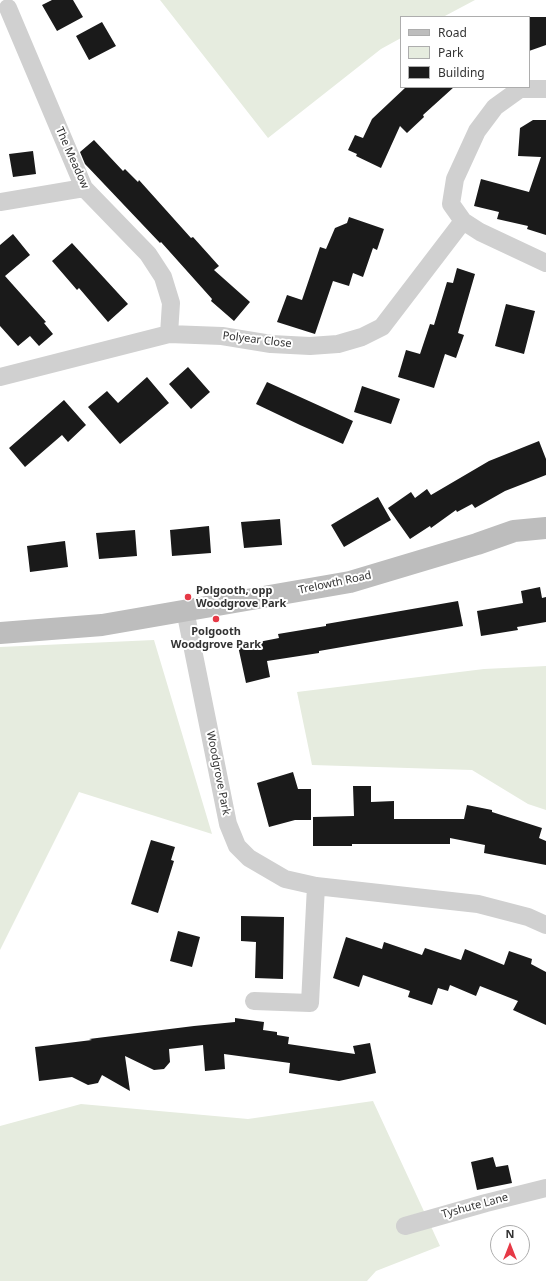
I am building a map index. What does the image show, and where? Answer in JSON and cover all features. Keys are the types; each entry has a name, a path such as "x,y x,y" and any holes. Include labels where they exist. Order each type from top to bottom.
{"street":[{"name":"The Meadow","path":"8,8 84,188 148,254 164,278 172,303 169,334"},
{"path":"546,89 520,89 495,107 477,131 455,179 451,204 463,220 480,232 546,263"},
{"path":"0,202 84,188"},
{"name":"Polyear Close","path":"0,378 169,334 222,336 271,344 310,346 338,344 362,337 382,327 463,220"},
{"name":"Trelowth Road","path":"0,633 102,625 350,582 514,531 546,528"},
{"name":"Woodgrove Park","path":"185,610 228,824 237,846 249,858 285,879 316,886 478,904 528,916 546,925"},
{"path":"254,1001 310,1003 316,886"},
{"name":"Tyshute Lane","path":"405,1226 546,1188"}],"green space":[{"path":"160,0 475,0 445,16 400,16 400,39 381,49 268,138"},
{"path":"154,640 212,834 79,792 0,950 0,647"},
{"path":"546,666 546,810 528,804 472,770 312,765 297,692 484,669"},
{"path":"373,1101 440,1246 376,1271 367,1281 0,1281 0,1126 81,1104 248,1119"}],"building":[{"path":"52,0 73,0 83,17 57,31 42,5"},
{"path":"530,17 546,17 546,45 530,51"},
{"path":"102,22 116,46 89,60 76,36"},
{"path":"405,88 453,88 423,115 424,117 407,133 400,126 381,168 356,156 357,154 348,150 355,135 363,138 372,119"},
{"path":"533,120 546,120 546,235 527,229 528,226 497,219 499,212 474,206 481,179 529,192 541,157 518,156 520,128"},
{"path":"94,140 123,171 125,169 138,182 139,180 191,238 193,237 219,266 214,270 250,302 234,321 211,301 212,299 161,242 160,243 85,164 80,152"},
{"path":"33,151 36,174 13,177 9,154"},
{"path":"349,217 384,229 377,250 373,248 363,277 353,273 349,286 333,281 315,334 277,322 287,295 302,300 320,247 326,249 335,228 347,223"},
{"path":"13,234 30,255 5,276 46,322 44,323 53,334 39,346 30,336 18,346 0,326 0,245"},
{"path":"72,243 128,304 108,322 79,288 77,290 52,261"},
{"path":"457,268 475,274 458,333 464,335 456,358 445,354 434,388 398,377 406,350 420,354 430,324 434,325 447,282 453,283"},
{"path":"506,304 535,311 524,354 495,346"},
{"path":"188,367 210,392 191,409 169,384"},
{"path":"147,377 169,403 120,444 88,407 107,391 118,403"},
{"path":"267,382 353,421 343,444 256,404"},
{"path":"362,386 400,399 391,424 354,412"},
{"path":"64,400 86,425 68,442 62,435 25,467 9,448"},
{"path":"539,441 546,459 546,475 505,491 475,508 472,504 457,512 456,510 431,528 430,526 410,539 388,508 411,492 415,498 427,489 431,495 489,461"},
{"path":"378,497 391,520 344,547 331,525"},
{"path":"280,519 282,545 244,548 241,522"},
{"path":"209,526 211,553 172,556 170,530"},
{"path":"135,530 137,556 99,559 96,533"},
{"path":"65,541 68,567 30,572 27,546"},
{"path":"540,587 542,598 546,597 546,622 517,627 518,630 481,636 477,611 523,603 521,591"},
{"path":"458,601 463,626 319,651 319,653 267,661 270,677 246,683 238,646 279,638 278,634 326,626 326,624"},
{"path":"293,772 298,789 311,789 311,820 295,820 269,827 257,783"},
{"path":"353,786 371,786 371,802 394,801 394,819 464,819 467,805 492,810 492,812 542,828 539,838 546,841 546,865 484,853 485,845 450,838 450,844 352,844 352,846 313,846 313,817 354,816"},
{"path":"151,840 175,847 171,860 174,861 158,913 131,904"},
{"path":"241,916 284,917 283,979 255,978 256,942 241,941"},
{"path":"178,931 200,937 192,967 170,961"},
{"path":"346,937 382,949 384,942 422,955 425,948 461,960 465,949 504,965 509,951 532,959 531,964 546,972 546,1025 513,1010 518,1001 480,986 476,996 450,985 448,991 438,988 432,1005 408,997 410,991 363,975 359,987 333,978"},
{"path":"235,1018 264,1022 263,1030 277,1032 277,1035 289,1037 288,1044 355,1054 353,1046 370,1043 376,1073 339,1081 289,1073 290,1063 224,1054 225,1069 205,1071 203,1045 169,1049 170,1062 164,1069 154,1070 125,1056 130,1091 102,1075 98,1083 88,1085 72,1077 39,1081 35,1047 92,1040 89,1039 235,1022"},
{"path":"493,1157 496,1167 508,1165 512,1183 477,1190 471,1162"}],"place":[{"name":"Polgooth, opp Woodgrove Park","path":"188,597"},
{"name":"Polgooth Woodgrove Park","path":"216,619"}]}
